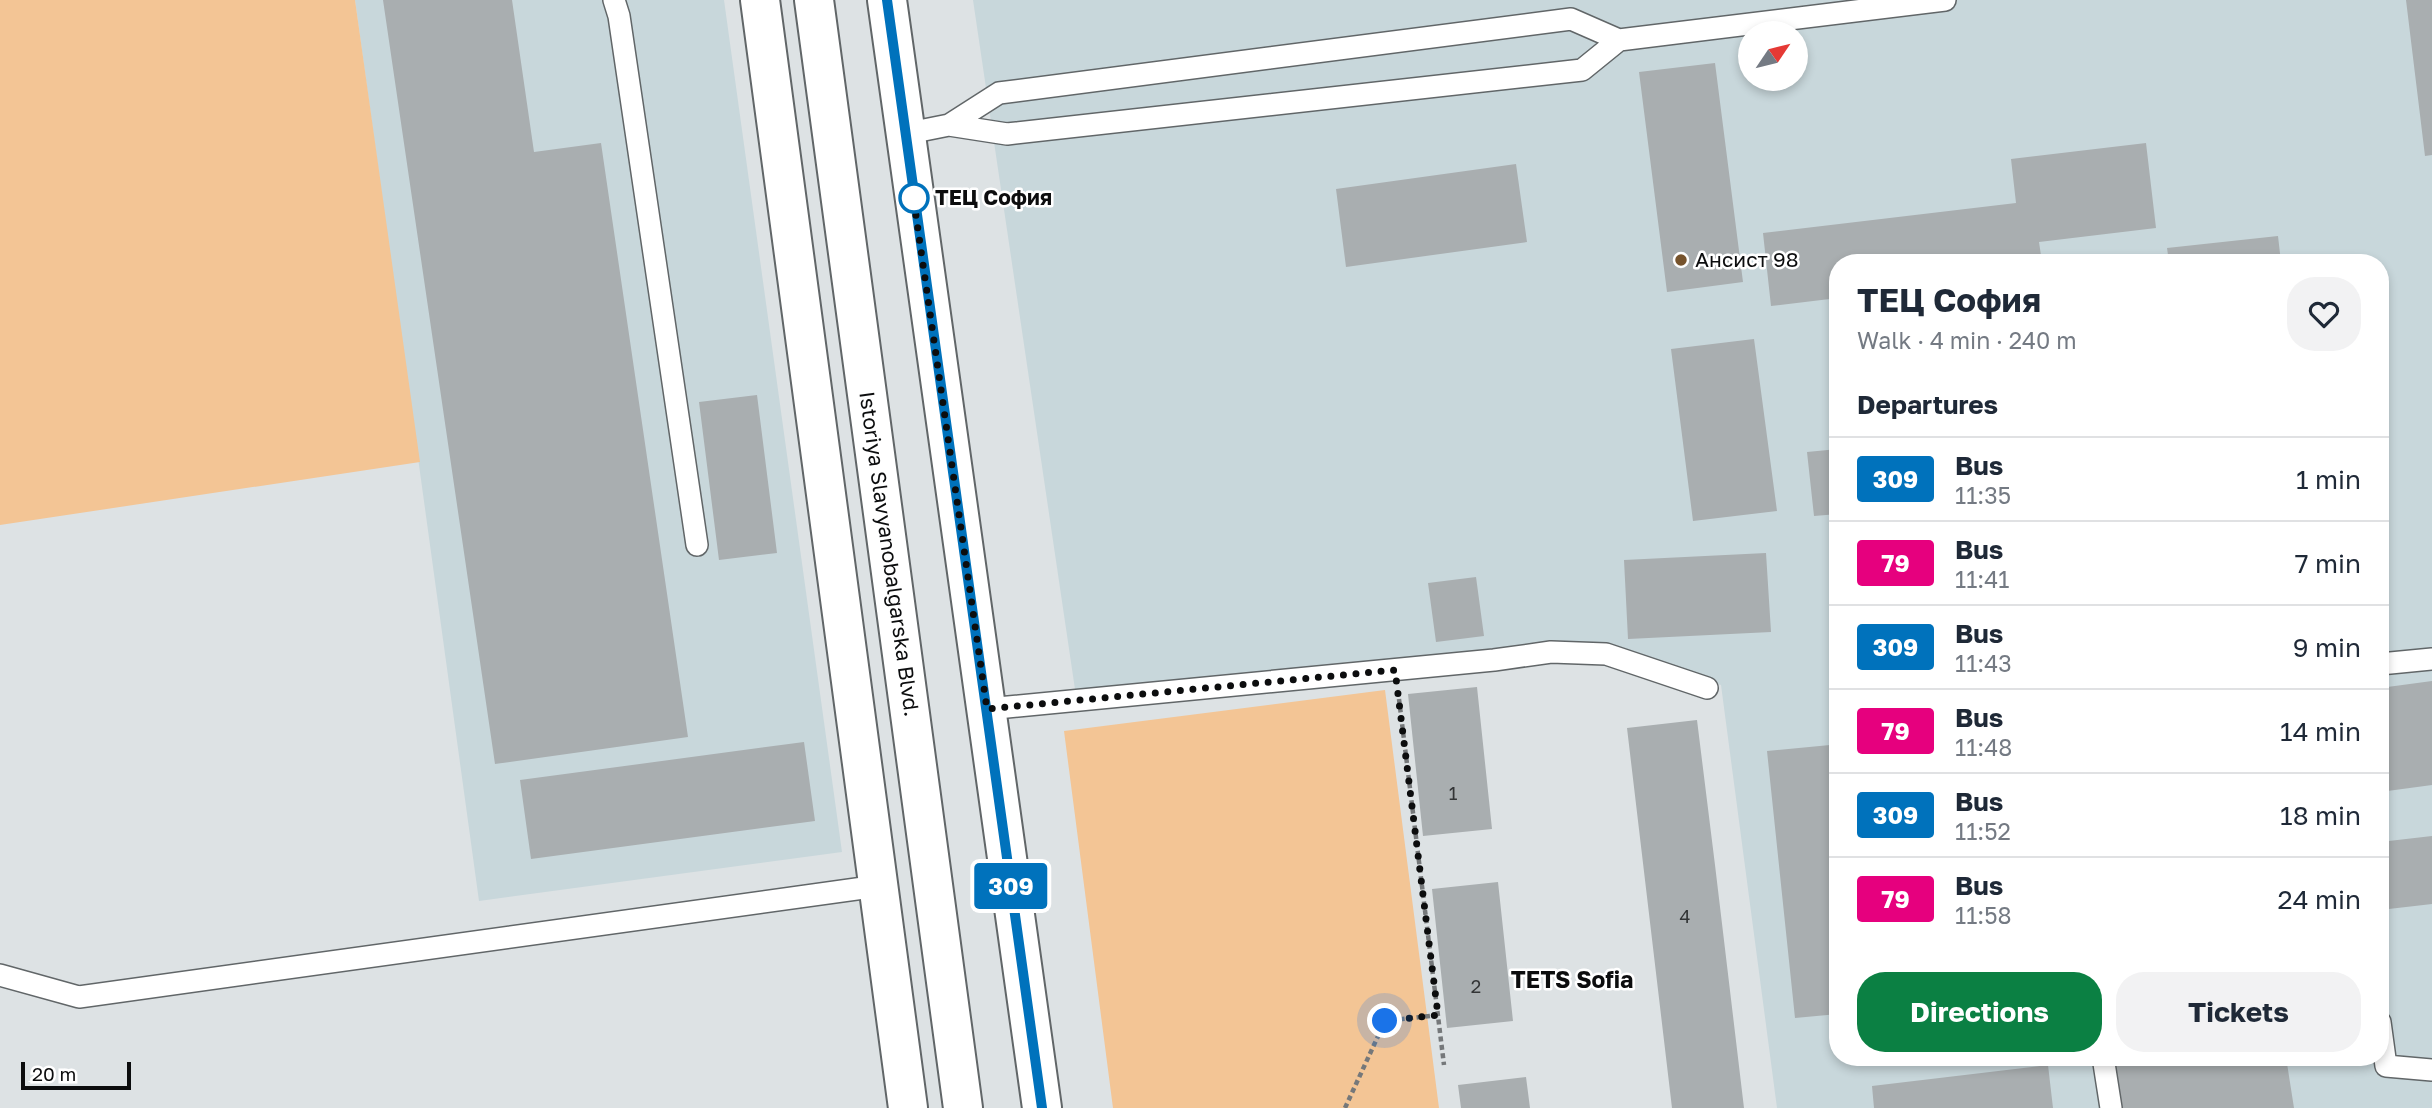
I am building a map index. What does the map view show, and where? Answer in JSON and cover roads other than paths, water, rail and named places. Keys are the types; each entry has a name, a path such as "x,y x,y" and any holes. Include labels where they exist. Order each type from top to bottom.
{"main road":[{"path":"760,0 908,1108"},
{"name":"Istoriya Slavyanobalgarska Blvd.","path":"814,0 963,1108"},
{"path":"887,0 1042,1108"}],"lane":[{"path":"614,0 620,16 697,545"},
{"path":"949,125 999,93 1571,19 1619,40 1945,0"},
{"path":"904,134 949,125 1007,134 1582,70 1619,40"},
{"path":"987,709 1395,670 1551,652 1606,654 1707,688"},
{"path":"2389,663 2432,659"},
{"path":"0,975 79,997 878,886"},
{"path":"2104,1066 2111,1108"},
{"path":"2386,1066 2432,1070"}],"place":[{"name":"ТЕЦ София","path":"914,198"},
{"name":"Ансист 98","path":"1681,260"}],"district":[{"name":"TETS Sofia","path":"1572,980"}]}
